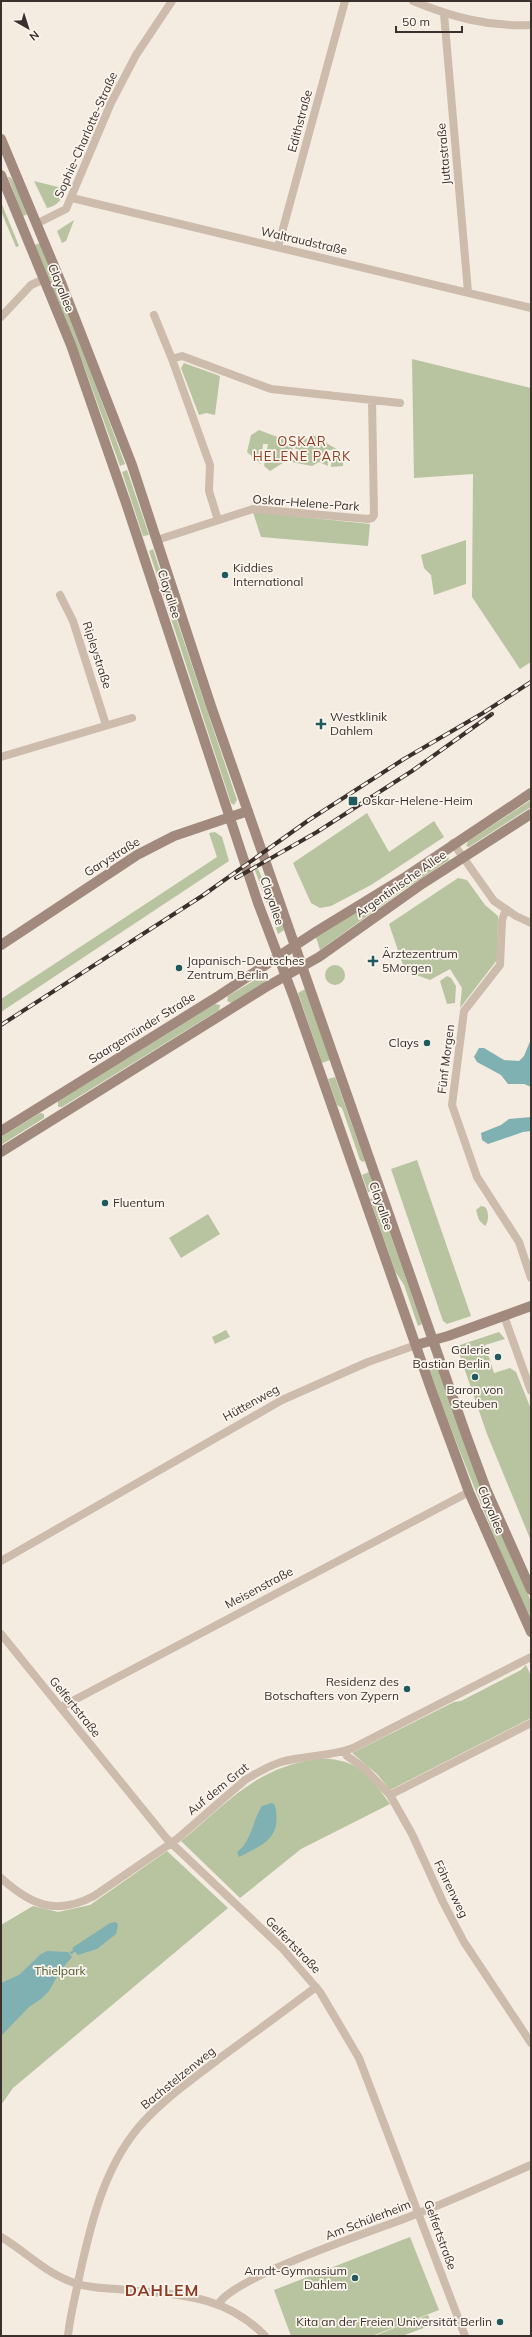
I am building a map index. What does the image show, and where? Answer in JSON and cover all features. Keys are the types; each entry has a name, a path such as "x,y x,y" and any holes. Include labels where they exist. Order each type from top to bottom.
{"main road":[{"name":"Clayallee","path":"1,139 132,465 258,841 296,945 433,1340 486,1489 531,1590"},
{"path":"1,170 13,166"},
{"name":"Clayallee","path":"1,175 71,346 124,497 241,853 416,1345 470,1492 531,1632"},
{"name":"Argentinische Allee","path":"296,945 407,876 453,844 531,794"},
{"name":"Garystraße","path":"1,945 137,855 174,836 248,811"},
{"name":"Argentinische Allee","path":"286,977 303,967 463,857 531,814"},
{"name":"Saargemünder Straße","path":"1,1131 278,958 296,945"},
{"path":"1,1152 286,977"},
{"name":"Hüttenweg","path":"416,1345 531,1306"}],"street":[{"name":"Sophie-Charlotte-Straße","path":"36,224 63,211 72,198 111,103 136,56 172,1"},
{"name":"Edithstraße","path":"278,247 345,1"},
{"path":"413,1 444,14 491,25 531,25"},
{"name":"Juttastraße","path":"444,14 468,292"},
{"name":"Waltraudstraße","path":"72,198 531,308"},
{"path":"1,317 31,285 44,279"},
{"path":"154,315 172,359 210,465 209,491 218,520"},
{"path":"172,359 182,356 271,389 400,404"},
{"name":"Oskar-Helene-Park","path":"157,540 253,509 368,519 372,518 374,515 372,400"},
{"name":"Ripleystraße","path":"60,595 73,620 106,725"},
{"path":"1,757 132,718"},
{"path":"453,844 494,900 506,909 531,923"},
{"name":"Fünf Morgen","path":"506,909 502,920 500,965 464,1011 452,1105 477,1177 519,1242 531,1278"},
{"path":"504,1316 531,1391"},
{"name":"Hüttenweg","path":"1,1561 282,1400 368,1362 416,1345"},
{"name":"Meisenstraße","path":"61,1707 470,1492"},
{"name":"Gelfertstraße","path":"1,1634 172,1843 282,1948 316,1987 359,2058 465,2336"},
{"name":"Auf dem Grat","path":"1,1878 26,1898 54,1907 66,1907 80,1904 172,1843 245,1780 262,1770 294,1759 344,1751 531,1656"},
{"path":"390,1795 531,1723"},
{"name":"Föhrenweg","path":"344,1751 347,1756 364,1768 390,1795 412,1834 443,1902 464,1942 531,2043"},
{"name":"Bachstelzenweg","path":"68,2336 78,2284 99,2200 116,2162 137,2129 160,2105 190,2081 316,1987"},
{"name":"Am Schülerheim","path":"219,2304 223,2298 232,2291 279,2266 419,2213 531,2165"},
{"path":"1,2237 48,2272 62,2280 78,2284 185,2296 219,2304 244,2317 265,2336"}],"green space":[{"path":"8,177 10,177 13,181 28,214 23,216"},
{"path":"34,181 66,189 59,202 54,206 47,208"},
{"path":"1,202 19,246 16,247 1,211"},
{"path":"74,220 66,241 62,243 57,231"},
{"path":"40,243 71,319 125,464 120,466 85,369 35,245"},
{"path":"412,359 531,388 531,662 520,669 472,597 473,474 414,478"},
{"path":"184,363 220,376 215,415 206,413 199,415 181,368"},
{"path":"259,430 293,443 292,460 297,460 298,450 295,449 296,445 313,435 343,453 343,466 331,467 332,450 327,450 328,466 319,462 312,466 286,461 270,471 264,466 268,444 263,444 261,464 247,452 251,435"},
{"path":"127,470 149,535 143,536 122,472"},
{"path":"253,512 370,524 368,546 261,537"},
{"path":"466,540 466,584 434,595 431,575 424,568 421,555"},
{"path":"153,549 237,800 234,805 231,803 149,551"},
{"path":"531,800 531,807 469,847 466,846 468,841"},
{"path":"367,813 389,852 434,821 444,837 371,885 331,906 320,908 311,903 293,863"},
{"path":"215,832 222,837 229,861 1,1012 1,999 217,857 209,833"},
{"path":"444,856 448,856 449,860 406,888 320,950 316,937"},
{"path":"255,863 274,902 284,930 278,934 253,865"},
{"path":"458,878 467,880 485,905 498,916 497,960 460,1008 462,988 450,969 430,980 405,971 389,924"},
{"path":"335,965 342,968 345,975 342,982 335,985 328,982 325,975 328,968"},
{"path":"265,974 268,980 231,1003 227,1001 228,996"},
{"path":"447,976 451,978 456,986 455,1003 447,1004 440,981"},
{"path":"305,989 330,1060 322,1063 298,993"},
{"path":"215,1004 220,1005 219,1010 62,1107 58,1107 58,1101"},
{"path":"335,1077 365,1161 363,1162 360,1160 342,1108 337,1105 328,1079"},
{"path":"40,1113 44,1114 44,1118 1,1145 1,1137"},
{"path":"417,1160 471,1316 447,1324 443,1321 391,1169"},
{"path":"369,1172 375,1190 368,1192 362,1175"},
{"path":"377,1196 422,1324 418,1326 404,1285 395,1271 370,1199"},
{"path":"481,1206 485,1207 488,1214 488,1219 485,1226 479,1220 476,1210"},
{"path":"208,1214 220,1234 181,1258 169,1238"},
{"path":"226,1330 230,1337 215,1344 212,1337"},
{"path":"499,1332 505,1339 485,1345 494,1373 510,1368 516,1372 531,1409 531,1541 487,1434 458,1350 460,1345"},
{"path":"435,1360 514,1564 531,1601 531,1622 451,1429 427,1363"},
{"path":"526,1665 531,1676 531,1718 390,1790 377,1774 352,1753 454,1702 461,1701 521,1670"},
{"path":"316,1759 330,1759 351,1764 375,1784 390,1804 301,1849 240,1898 181,1841 228,1801 258,1779 294,1764"},
{"name":"Thielpark","path":"167,1851 228,1908 13,2088 1,2105 1,1925 33,1906 58,1912 90,1905"},
{"name":"Arndt-Gymnasium Dahlem","path":"410,2237 439,2310 372,2336 291,2336 274,2290"},
{"path":"428,2315 432,2325 402,2336 374,2336"}],"water":[{"path":"531,1039 531,1087 524,1084 508,1084 501,1075 477,1062 474,1057 479,1048 484,1048 504,1060 519,1061 524,1056"},
{"path":"531,1117 531,1131 523,1132 488,1144 482,1140 481,1133 501,1125 509,1119"},
{"path":"272,1803 275,1805 276,1816 276,1826 273,1833 263,1844 239,1857 237,1852 249,1837 262,1806"},
{"path":"115,1922 118,1924 116,1934 97,1949 78,1955 72,1948 110,1923"},
{"path":"47,1951 68,1952 72,1957 60,1971 49,1991 41,1999 29,2007 1,2036 1,1983 19,1975 41,1954"}],"railway":[{"path":"1,1025 202,896 309,820 404,759 483,713 531,682"},
{"path":"236,878 317,832 412,771 492,714"}],"place":[{"name":"Kiddies International","path":"225,575"},
{"name":"Westklinik Dahlem","path":"321,724"},
{"name":"Oskar-Helene-Heim","path":"353,801"},
{"name":"Ärztezentrum 5Morgen","path":"373,961"},
{"name":"Japanisch-Deutsches Zentrum Berlin","path":"179,968"},
{"name":"Clays","path":"427,1043"},
{"name":"Fluentum","path":"105,1203"},
{"name":"Galerie Bastian Berlin","path":"498,1357"},
{"name":"Baron von Steuben","path":"475,1377"},
{"name":"Residenz des Botschafters von Zypern","path":"407,1689"},
{"name":"Arndt-Gymnasium Dahlem","path":"355,2278"},
{"name":"Kita an der Freien Universität Berlin","path":"500,2322"}],"district":[{"name":"OSKAR HELENE PARK","path":"302,448"},
{"name":"DAHLEM","path":"162,2290"}]}
